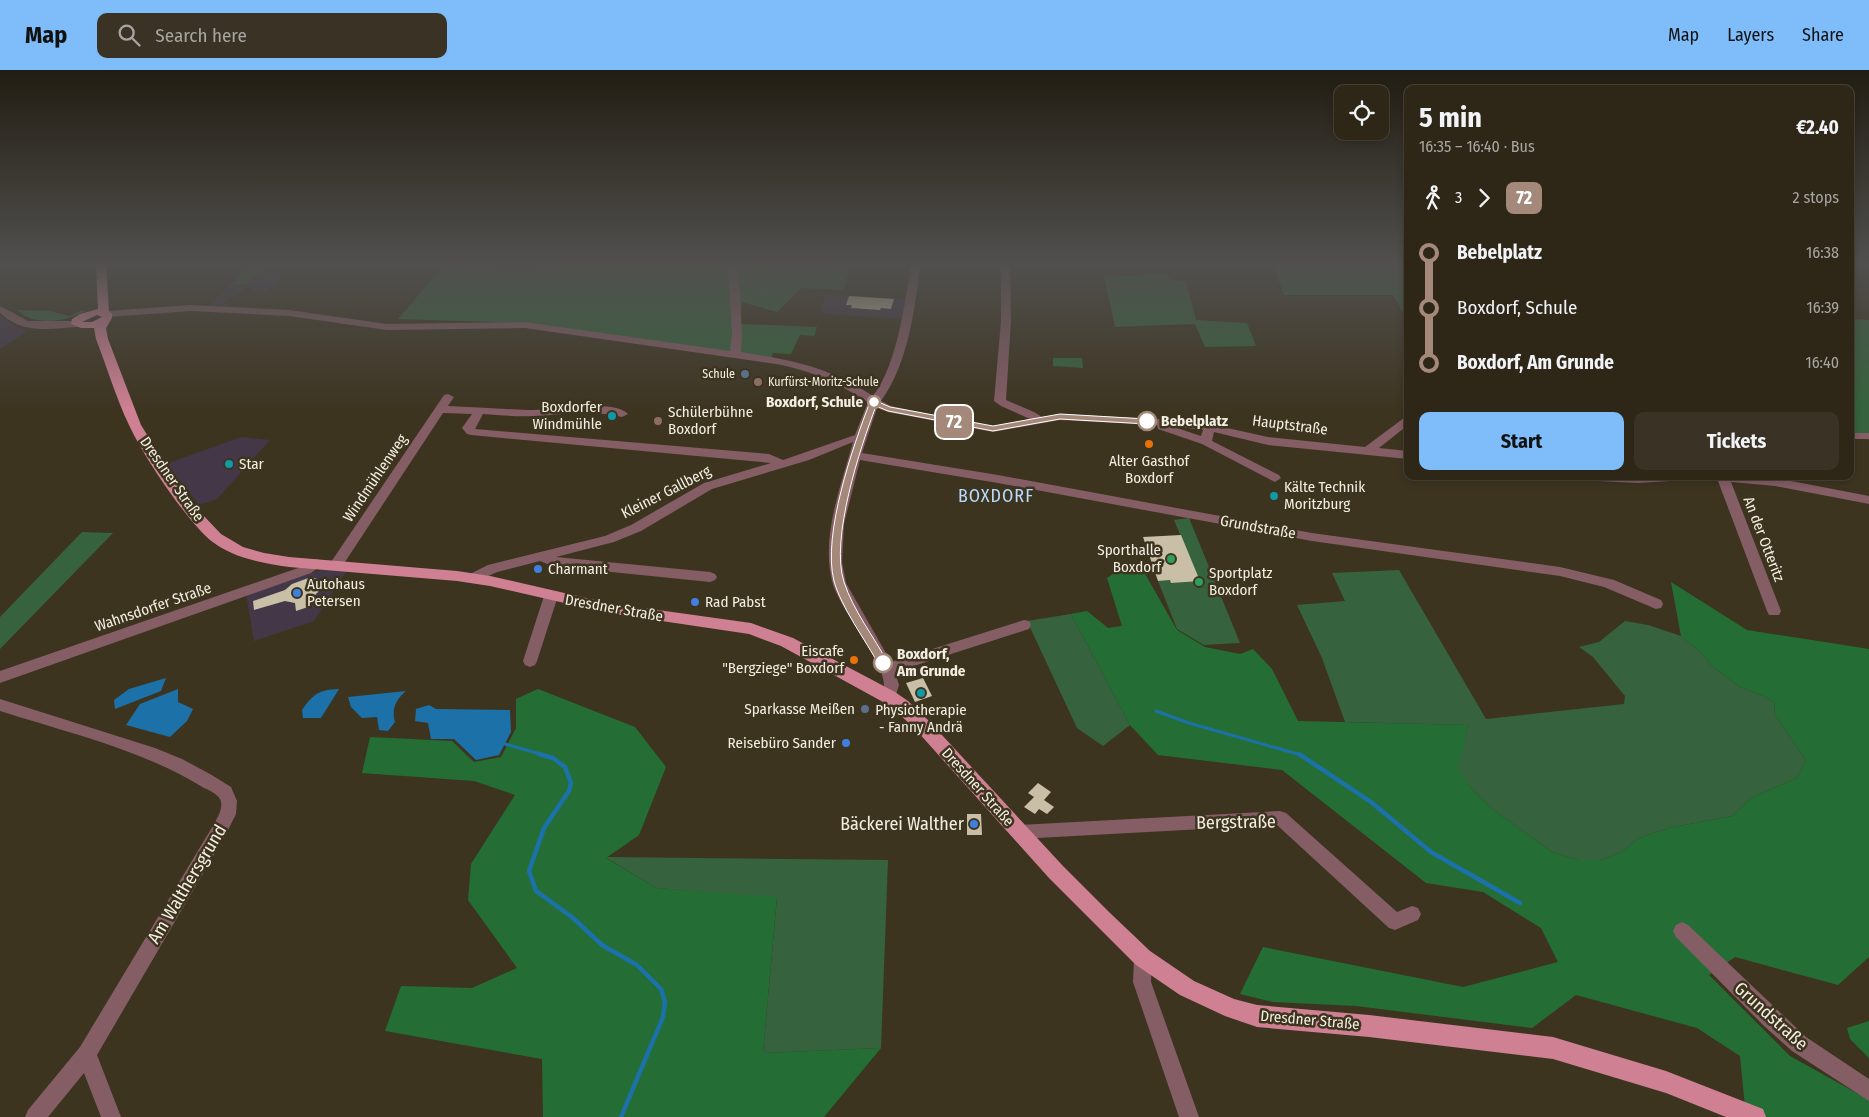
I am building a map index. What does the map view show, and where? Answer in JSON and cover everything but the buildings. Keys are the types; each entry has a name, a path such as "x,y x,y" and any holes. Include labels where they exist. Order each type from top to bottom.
{"main road":[{"path":"83,320 90,314"},
{"path":"83,320 105,316"},
{"name":"Dresdner Straße","path":"105,316 100,328 102,338 135,425 167,477 196,516 216,537 238,550 276,560 473,578 646,615 765,633 806,651 889,697 917,720 1069,885 1143,958 1187,988 1232,1009 1257,1016 1466,1036 1553,1048 1666,1082 1721,1102 1755,1117"},
{"path":"83,320 102,338"}],"street":[{"path":"7,314 20,322 36,325 83,320"},
{"name":"Hauptstraße","path":"105,316 127,314"},
{"name":"Hauptstraße","path":"295,314 392,327 507,324 547,326 735,356 812,369 838,379 888,409 980,428 1008,427 1060,417 1145,421 1208,427 1268,441 1404,454"},
{"path":"735,356 737,334 736,314"},
{"path":"889,697 892,685 887,669 846,599 839,583 834,562 838,524 860,436 874,402 886,386 903,337 907,314"},
{"path":"1006,314 1000,401 1009,407 1035,416 1038,420"},
{"name":"Windmühlenweg","path":"336,565 448,397"},
{"path":"440,409 530,412 584,409 614,411 622,414"},
{"path":"480,410 468,428 471,432 770,458 782,464"},
{"path":"1145,421 1206,442 1275,478"},
{"path":"1369,450 1388,437 1404,422"},
{"path":"1206,442 1208,427"},
{"name":"Kleiner Gallberg","path":"473,578 493,568 609,539 636,528 708,486 782,464 860,436"},
{"path":"1854,436 1869,436"},
{"name":"Grundstraße","path":"856,456 934,466 1312,537 1456,558 1559,570 1601,581 1641,596 1656,604"},
{"name":"An der Otteritz","path":"1724,480 1774,611"},
{"path":"1741,480 1775,482 1869,500"},
{"name":"Kleiner Gallberg","path":"543,556 552,560 710,577"},
{"name":"Wahnsdorfer Straße","path":"0,677 306,570 316,564"},
{"path":"530,661 532,648 551,596"},
{"path":"887,669 1024,625"},
{"name":"Am Walthersgrund","path":"0,705 149,753 176,764 224,792 229,801 228,814 220,829 87,1054 35,1117"},
{"name":"Bergstraße","path":"1019,832 1280,818 1395,922 1412,914"},
{"name":"Grundstraße","path":"1682,931 1799,1044 1869,1091"},
{"path":"1143,958 1142,982 1189,1117"},
{"path":"87,1054 111,1117"}],"shaded area":[{"path":"825,314 903,314 902,319"},
{"path":"0,316 27,331 0,349"},
{"path":"241,437 270,440 217,499 199,505 166,464"},
{"name":"Autohaus Petersen","path":"324,570 347,570 314,621 254,641 246,594 309,573"}],"green space":[{"path":"22,314 61,314 70,316 79,314 51,321 33,319"},
{"path":"402,314 741,314 740,324 817,327 814,336 800,335 791,354 773,353 771,358 530,323 398,319"},
{"path":"1112,314 1194,314 1196,320 1247,323 1256,346 1205,347 1195,324 1115,327"},
{"path":"1854,319 1869,320 1869,440 1862,433 1854,433"},
{"path":"1053,358 1082,358 1083,368 1053,366"},
{"name":"Sportplatz Boxdorf","path":"1189,518 1240,643 1204,645 1177,629 1158,581 1170,580 1172,583 1199,580 1174,520"},
{"path":"82,532 113,533 0,649 0,617"},
{"path":"1127,564 1144,572 1177,630 1205,647 1240,654 1253,649 1272,669 1298,721 1468,725 1458,769 1472,789 1491,808 1552,852 1578,860 1601,860 1622,852 1639,838 1669,828 1732,816 1753,797 1797,778 1806,760 1775,715 1774,702 1740,687 1712,666 1702,653 1681,636 1671,582 1747,630 1869,649 1869,957 1838,985 1735,957 1709,975 1790,1056 1869,1100 1869,1117 1746,1117 1740,1056 1697,1028 1576,995 1532,1028 1356,1006 1273,1002 1240,994 1263,947 1463,987 1558,962 1541,928 1483,892 1426,883 1282,770 1158,755 1130,725 1071,614 1087,611 1108,628 1122,626 1107,578"},
{"path":"1399,570 1486,719 1624,704 1625,696 1593,657 1579,647 1599,642 1625,621 1648,625 1681,636 1702,653 1712,666 1740,687 1774,702 1775,715 1806,760 1797,778 1753,797 1732,816 1669,828 1639,838 1622,852 1601,860 1578,860 1552,852 1491,808 1472,789 1457,769 1468,725 1345,722 1322,658 1297,605 1345,601 1332,573"},
{"path":"1071,614 1130,725 1103,746 1077,728 1027,621"},
{"path":"538,689 635,727 666,767 639,835 606,858 656,888 777,897 763,1053 881,1048 824,1117 543,1117 542,1059 385,1031 401,986 472,988 517,968 468,900 471,864 515,795 474,781 362,773 370,737 452,741 474,762 501,757 516,728 516,699"},
{"path":"605,857 888,860 881,1048 763,1053 777,898 656,888"},
{"path":"1869,1021 1869,1058 1850,1039 1847,1028"}],"water":[{"path":"166,678 161,691 115,709 114,700 129,689"},
{"path":"178,689 178,702 193,709 187,721 170,737 126,725 140,704"},
{"path":"339,689 321,718 303,718 302,710 314,696 326,690"},
{"path":"406,691 395,705 395,722 388,731 379,730 377,717 362,718 351,707 348,697"},
{"path":"429,705 436,709 510,710 511,732 499,755 476,760 454,739 431,739 428,723 415,721 416,709"}],"waterway":[{"path":"1156,711 1189,723 1300,755"},
{"path":"505,744 544,755"},
{"path":"539,754 553,758 565,767 571,783 569,791 544,828 529,871 536,891 572,917 602,945 637,965 661,989 665,1002 663,1017 621,1117"},
{"path":"1300,755 1371,802 1431,852 1520,903"}],"bus line":[{"name":"72","path":"883,663 846,599 839,583 834,562 838,524 860,436 874,402 888,409 993,429 1060,417 1147,421"}],"place":[{"name":"Schule","path":"745,374"},
{"name":"Kurfürst-Moritz-Schule","path":"758,382"},
{"name":"Boxdorf, Schule","path":"874,402"},
{"name":"Boxdorfer Windmühle","path":"612,416"},
{"name":"Schülerbühne Boxdorf","path":"658,421"},
{"name":"Bebelplatz","path":"1147,421"},
{"name":"Alter Gasthof Boxdorf","path":"1149,444"},
{"name":"Star","path":"229,464"},
{"name":"Kälte Technik Moritzburg","path":"1274,496"},
{"name":"Sporthalle Boxdorf","path":"1171,559"},
{"name":"Charmant","path":"538,569"},
{"name":"Sportplatz Boxdorf","path":"1199,582"},
{"name":"Autohaus Petersen","path":"297,593"},
{"name":"Rad Pabst","path":"695,602"},
{"name":"Eiscafe \"Bergziege\" Boxdorf","path":"854,660"},
{"name":"Boxdorf, Am Grunde","path":"883,663"},
{"name":"Physiotherapie - Fanny Andrä","path":"921,693"},
{"name":"Sparkasse Meißen","path":"865,709"},
{"name":"Reisebüro Sander","path":"846,743"},
{"name":"Bäckerei Walther","path":"974,824"}],"district":[{"name":"BOXDORF","path":"996,496"}]}
